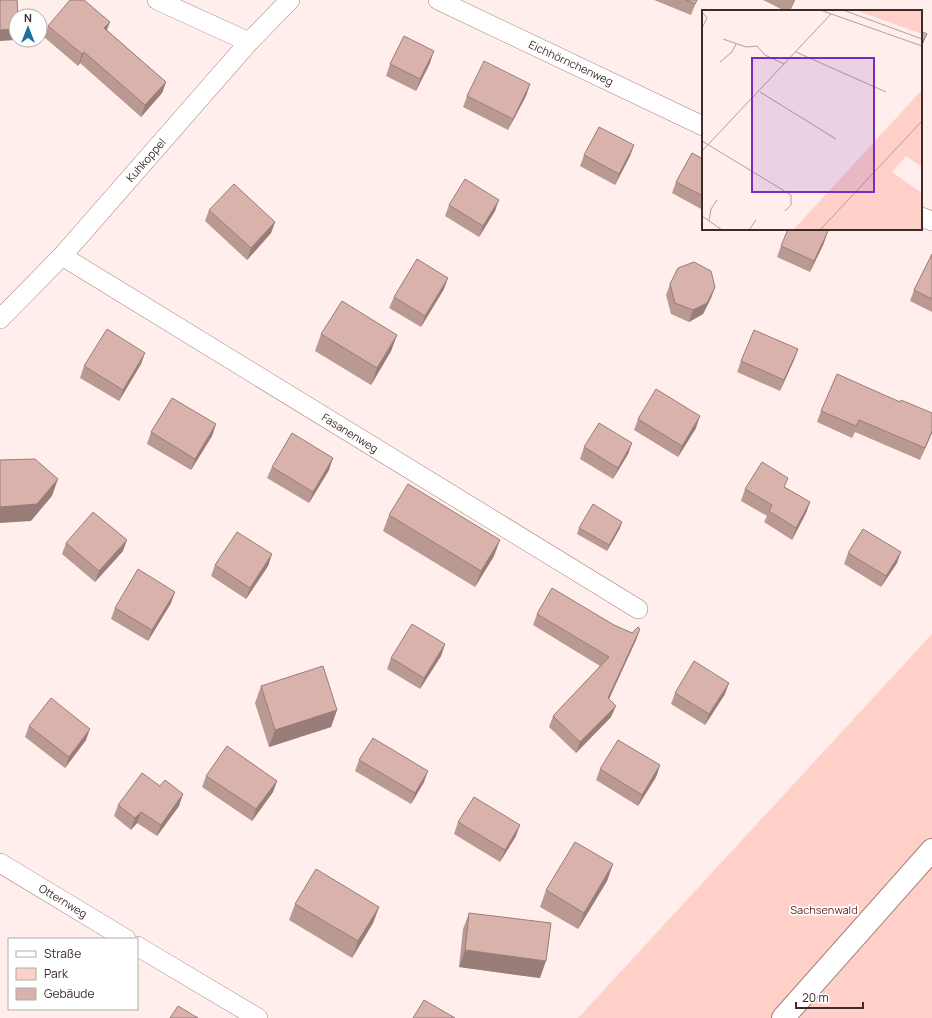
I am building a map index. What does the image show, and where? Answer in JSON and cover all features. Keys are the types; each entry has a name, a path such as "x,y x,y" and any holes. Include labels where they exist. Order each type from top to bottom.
{"main road":[{"path":"783,1018 932,850"}],"street":[{"path":"157,0 249,42"},
{"name":"Kuhkoppel","path":"0,319 62,256 249,42 290,0"},
{"name":"Eichhörnchenweg","path":"438,0 702,126"},
{"path":"922,217 932,221"},
{"name":"Fasanenweg","path":"62,256 638,609"},
{"name":"Otternweg","path":"0,863 124,938"},
{"path":"138,947 258,1018"}],"green space":[{"name":"Sachsenwald","path":"932,634 932,1018 578,1018"}],"building":[{"path":"0,0 17,0 18,8 8,8 8,30 0,30"},
{"path":"70,0 84,0 110,22 104,28 166,82 145,105 84,52 82,54 48,26"},
{"path":"686,0 697,0 695,4"},
{"path":"922,32 927,34 922,43"},
{"path":"404,36 434,51 420,79 390,64"},
{"path":"484,61 530,84 513,119 467,96"},
{"path":"599,127 634,145 619,174 584,155"},
{"path":"692,153 702,158 702,195 676,182"},
{"path":"465,179 499,200 483,226 449,205"},
{"path":"234,184 275,222 251,248 209,210"},
{"path":"788,230 828,231 814,261 781,246"},
{"path":"932,254 932,299 914,290"},
{"path":"417,259 448,278 425,316 394,297"},
{"path":"694,262 711,271 715,287 707,303 693,310 675,303 670,284 678,268"},
{"path":"342,301 397,335 377,368 321,334"},
{"path":"107,329 145,353 123,390 84,366"},
{"path":"754,330 798,349 784,380 741,361"},
{"path":"837,374 900,402 901,400 932,413 932,431 925,448 859,420 856,426 821,411"},
{"path":"656,389 700,416 682,446 638,419"},
{"path":"172,398 216,424 195,459 151,432"},
{"path":"599,423 632,443 618,468 584,447"},
{"path":"292,433 333,458 313,492 272,467"},
{"path":"35,459 58,479 37,504 0,507 0,460"},
{"path":"762,462 788,478 784,487 810,502 796,528 769,511 772,505 745,489"},
{"path":"408,484 500,540 481,571 389,515"},
{"path":"593,504 622,522 609,545 579,528"},
{"path":"93,512 127,540 99,571 66,543"},
{"path":"863,529 901,552 886,576 848,553"},
{"path":"237,532 272,554 250,588 215,565"},
{"path":"138,569 175,592 152,630 115,608"},
{"path":"552,588 614,625 632,633 638,627 640,629 608,698 616,706 580,742 553,716 609,657 537,614"},
{"path":"412,624 445,644 424,678 391,658"},
{"path":"694,661 729,683 709,714 675,693"},
{"path":"323,666 337,710 275,730 261,686"},
{"path":"51,698 90,729 69,757 29,726"},
{"path":"373,738 428,771 415,793 359,760"},
{"path":"618,740 660,765 642,795 600,769"},
{"path":"227,746 277,781 256,809 206,776"},
{"path":"142,773 160,786 165,780 183,794 161,825 141,812 135,818 118,805"},
{"path":"474,797 520,825 505,850 458,822"},
{"path":"575,842 613,864 584,913 546,890"},
{"path":"316,869 379,907 358,941 295,904"},
{"path":"469,913 551,923 546,961 465,950"},
{"path":"424,1000 455,1018 413,1018"},
{"path":"178,1006 198,1018 170,1018"}]}
